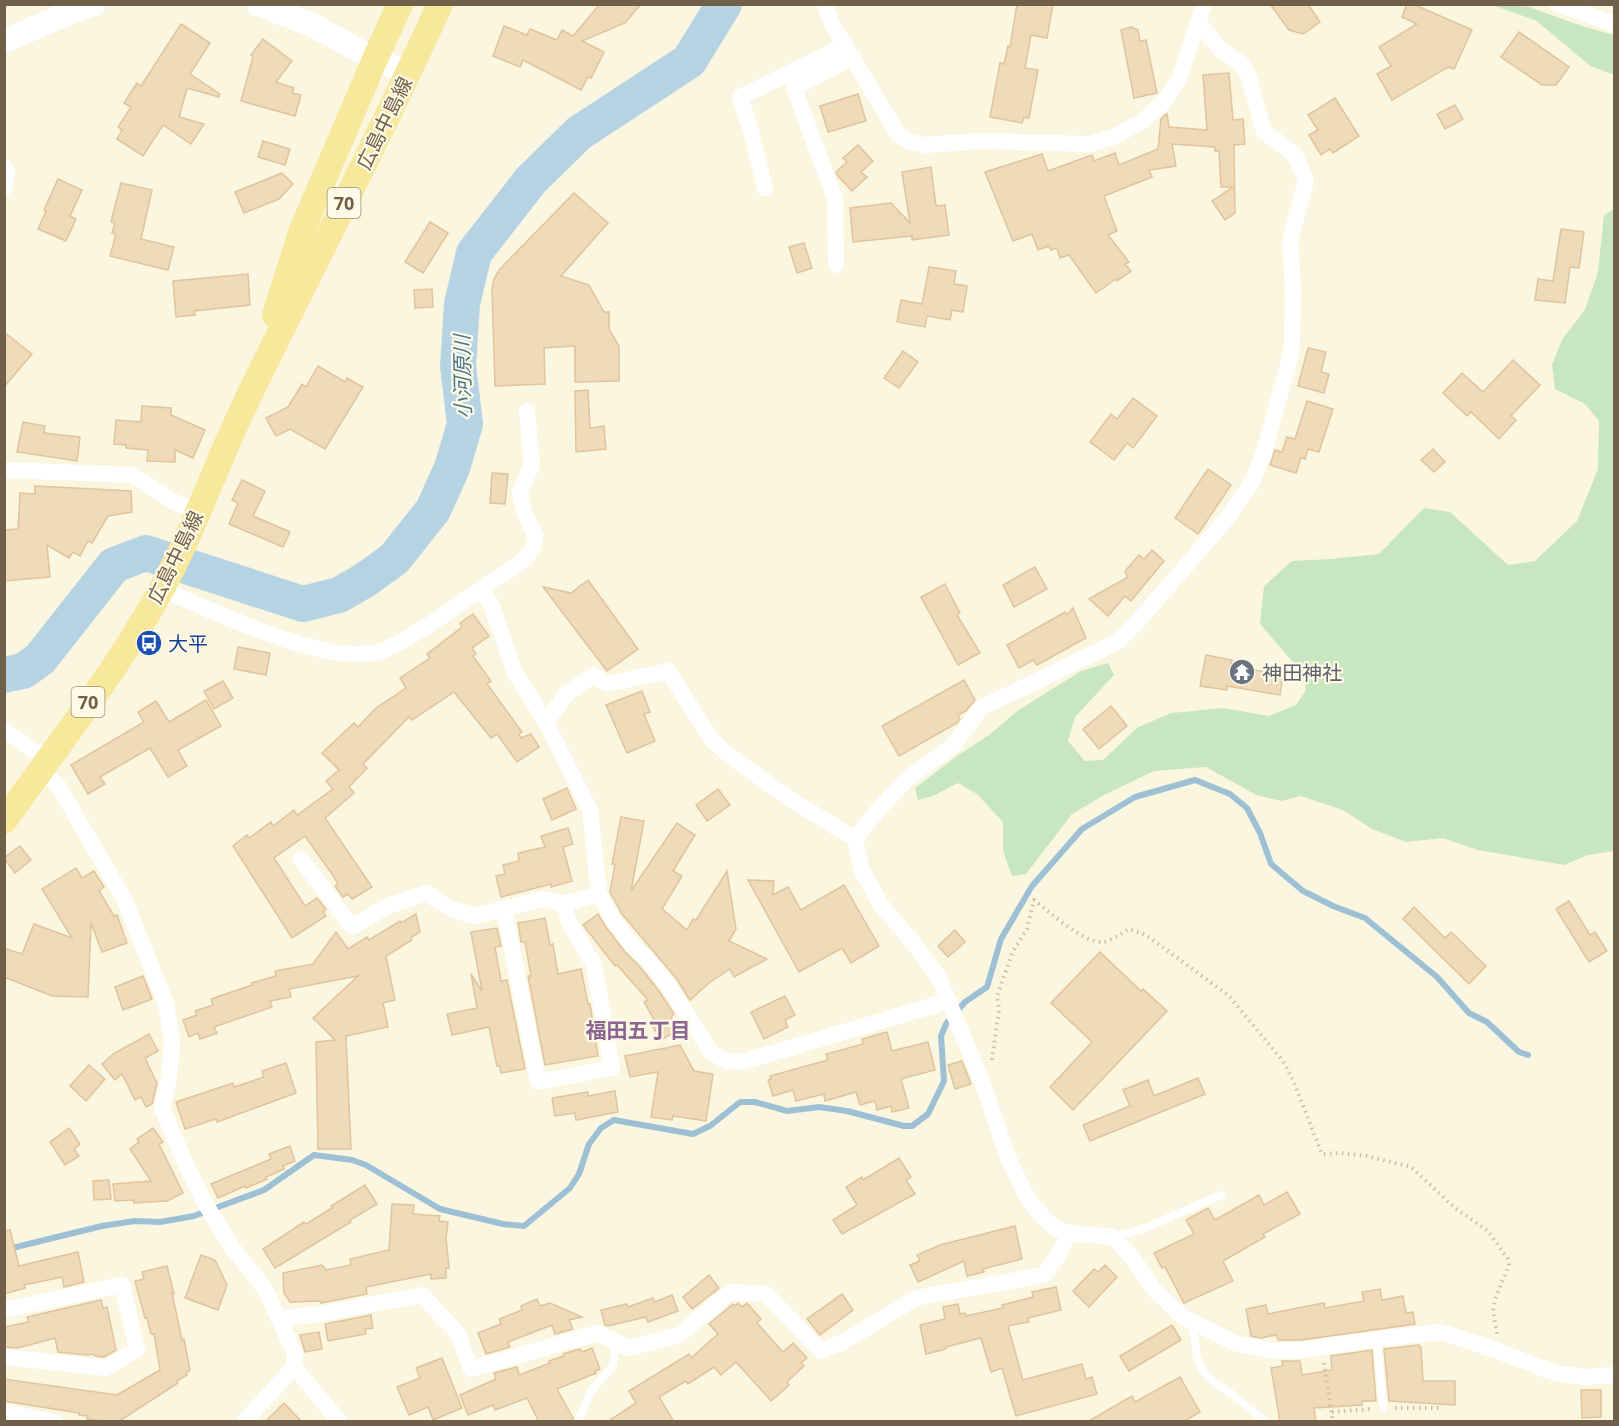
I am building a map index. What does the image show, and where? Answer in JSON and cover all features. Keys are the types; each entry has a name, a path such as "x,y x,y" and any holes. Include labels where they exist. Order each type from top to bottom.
{"main road":[{"name":"広島中島線","path":"246,401 302,230 400,4"},
{"name":"広島中島線","path":"4,821 127,647 164,584 246,401 409,73 440,4"}],"street":[{"path":"4,41 94,4"},
{"path":"258,4 312,25 375,59 409,73"},
{"path":"825,4 832,24 898,134 910,142 925,145 981,141 1090,144 1113,137 1143,121 1164,102 1179,79 1204,4"},
{"path":"1557,4 1614,24"},
{"path":"855,839 909,777 952,746 981,708 1117,642 1224,522 1251,484 1260,463 1292,345 1293,289 1290,241 1306,182 1297,159 1264,132 1248,75 1242,64 1221,50 1198,22"},
{"path":"765,188 751,130 740,97 849,51"},
{"path":"836,265 836,199 794,88 849,51"},
{"path":"4,166 7,173 4,188"},
{"path":"164,584 249,627 309,646 358,654 382,650 424,627 520,563 533,549 535,536 524,512 520,492 532,465 527,411"},
{"path":"4,470 133,475 174,502 194,521"},
{"path":"481,589 491,604 514,674 546,722 590,810 599,894 613,920 668,985 711,1052 726,1061 742,1062 949,1001"},
{"path":"546,722 567,693 594,675 607,684 668,671 712,740 726,753 790,799 855,839 862,871 881,905 939,978 984,1087 1008,1158 1029,1200 1055,1228 1069,1233 1113,1238 1132,1257 1153,1288 1183,1317 1235,1343 1252,1347 1302,1350 1442,1332 1555,1373 1584,1377 1614,1375"},
{"path":"4,730 45,764 124,899 166,1004 172,1048 170,1077 162,1108 202,1198 231,1246 265,1289 295,1354 294,1367 244,1422"},
{"path":"301,859 352,927 388,906 426,893 451,909 475,916 543,899 564,904 599,894"},
{"path":"504,908 538,1082 612,1068 594,965 568,920 564,904"},
{"path":"279,1318 313,1315 422,1295 458,1334 471,1370 598,1333 629,1348 679,1335 730,1292 766,1294 821,1351 845,1341 916,1298 1044,1275 1059,1254 1069,1233"},
{"path":"4,1310 122,1285 137,1349 106,1368 4,1357"},
{"path":"294,1367 340,1422"},
{"path":"4,1412 55,1422"}],"lane":[{"path":"1113,1238 1143,1229 1221,1195"},
{"path":"1192,1322 1197,1356 1202,1369 1213,1382 1228,1391 1266,1422"},
{"path":"1377,1339 1383,1408"},
{"path":"579,1422 591,1391 614,1366 616,1341"}],"path":[{"path":"984,1087 992,1065 996,1038 999,1009 997,996 1013,951 1027,929 1034,900 1074,931 1092,940 1104,942 1129,929 1146,935 1228,995 1283,1061 1293,1080 1322,1154 1340,1153 1366,1156 1411,1167 1455,1208 1488,1231 1508,1259 1509,1265 1495,1299 1493,1311 1497,1327 1496,1351"},
{"path":"1322,1347 1333,1422"}],"green space":[{"path":"1492,5 1523,5 1614,35 1614,75 1590,66 1537,21"},
{"path":"1614,209 1614,851 1588,855 1564,865 1478,850 1443,838 1406,842 1372,829 1343,810 1301,796 1281,801 1256,795 1206,767 1154,771 1106,794 1072,814 1026,874 1012,876 1003,851 1003,822 977,794 958,783 933,796 918,800 915,788 989,735 1017,711 1081,671 1108,663 1114,675 1075,717 1068,741 1085,761 1103,760 1138,727 1172,713 1223,708 1269,716 1296,705 1306,690 1304,675 1260,624 1264,586 1292,561 1379,554 1424,508 1450,512 1508,565 1535,561 1577,521 1598,469 1599,421 1585,404 1555,389 1552,364 1563,338 1585,310 1598,272 1604,215"}],"building":[{"path":"600,4 641,4 625,23 582,41 604,52 591,78 588,77 581,90 523,60 520,67 493,56 504,26 527,35 530,29 557,40 562,30 573,36"},
{"path":"1017,4 1053,4 1047,38 1031,35 1025,68 1038,70 1029,118 1024,117 1022,123 990,117 1000,63 1004,64 1008,46 1010,47"},
{"path":"1270,4 1308,4 1320,22 1303,34 1289,30"},
{"path":"1407,4 1413,4 1472,30 1454,69 1448,67 1392,100 1377,74 1391,66 1379,47 1417,24 1402,17"},
{"path":"181,24 210,43 190,74 220,94 219,97 187,88 179,117 204,124 191,144 163,125 143,156 117,139 122,130 118,127 131,107 124,103 137,83 141,86"},
{"path":"1131,27 1138,30 1140,41 1146,40 1157,93 1134,98 1121,30"},
{"path":"1519,32 1569,67 1556,85 1542,85 1501,57"},
{"path":"263,39 292,61 276,82 294,88 292,93 301,95 295,116 241,101 253,57 251,55"},
{"path":"1229,73 1233,120 1243,119 1245,144 1234,145 1235,213 1225,220 1212,201 1233,187 1221,187 1219,151 1215,151 1215,147 1172,144 1176,166 1149,170 1152,177 1104,196 1117,231 1108,235 1129,262 1125,264 1131,271 1117,281 1116,279 1096,293 1069,255 1060,258 1057,248 1051,250 1049,246 1038,250 1032,234 1013,241 985,172 1042,154 1048,171 1092,155 1094,161 1115,153 1119,165 1158,149 1161,119 1166,114 1169,127 1207,130 1203,75"},
{"path":"858,94 866,121 828,132 820,106"},
{"path":"1335,98 1359,136 1333,153 1330,149 1321,155 1309,135 1318,130 1308,115"},
{"path":"1455,105 1463,119 1445,129 1437,114"},
{"path":"263,141 290,149 285,165 258,157"},
{"path":"858,145 873,161 861,172 867,177 852,191 836,172 847,162 843,158"},
{"path":"931,167 936,206 945,205 949,235 912,240 912,236 853,242 850,208 891,203 910,223 902,172"},
{"path":"282,173 293,184 279,199 244,213 235,192"},
{"path":"58,179 82,190 70,216 76,219 66,241 38,229"},
{"path":"121,183 152,190 141,239 174,247 168,270 110,256 116,234 112,233 115,223 111,222"},
{"path":"574,193 608,223 561,276 589,285 604,312 609,312 609,329 619,346 619,381 575,382 575,346 544,348 545,384 495,386 492,289 494,279 500,269"},
{"path":"430,222 448,233 423,273 405,262"},
{"path":"1561,229 1584,232 1579,268 1570,267 1565,303 1535,300 1538,279 1553,281"},
{"path":"804,243 812,268 797,273 789,247"},
{"path":"929,267 956,271 954,284 967,286 963,312 952,310 950,320 927,316 925,327 897,322 901,300 922,304"},
{"path":"248,274 250,305 194,311 195,315 176,317 173,281"},
{"path":"432,289 433,307 415,308 414,290"},
{"path":"4,332 32,354 4,387"},
{"path":"1308,348 1326,352 1321,372 1329,374 1324,393 1298,386"},
{"path":"903,351 918,362 899,388 884,378"},
{"path":"1513,360 1540,385 1511,416 1516,420 1499,439 1471,412 1467,416 1443,393 1462,373 1483,392"},
{"path":"318,366 345,382 347,378 363,387 325,449 290,429 276,436 266,418 288,407 302,384 306,387"},
{"path":"588,390 590,428 604,426 606,449 576,452 575,391"},
{"path":"1133,398 1157,416 1133,448 1127,443 1114,460 1090,442 1111,414 1117,419"},
{"path":"1307,401 1333,409 1319,452 1308,449 1305,459 1301,458 1296,473 1270,465 1275,450 1282,452 1287,437 1295,439"},
{"path":"142,406 171,408 171,415 205,430 193,458 175,450 175,462 147,461 148,450 126,448 126,445 114,444 116,420 141,422"},
{"path":"23,422 45,426 44,433 80,437 77,461 17,452"},
{"path":"1433,449 1445,462 1434,472 1421,460"},
{"path":"1208,469 1231,485 1198,534 1175,518"},
{"path":"492,473 508,474 505,504 490,503"},
{"path":"242,480 265,491 253,516 290,532 283,547 229,524 238,503 232,500"},
{"path":"35,486 131,491 132,512 108,516 92,543 88,541 80,556 73,552 69,558 47,545 50,577 4,581 4,530 18,529 20,493 35,494"},
{"path":"1152,550 1164,561 1131,601 1125,596 1108,616 1089,599 1128,577 1125,571 1139,555 1144,559"},
{"path":"1035,567 1047,589 1014,607 1003,585"},
{"path":"588,580 638,649 607,671 543,587 571,593"},
{"path":"945,584 960,613 957,615 980,653 958,665 921,597"},
{"path":"1073,608 1086,638 1037,665 1033,660 1019,668 1007,645 1065,612 1067,615"},
{"path":"473,614 489,636 472,648 476,654 473,656 491,681 487,684 522,732 519,734 521,738 531,734 539,747 517,762 497,734 491,738 454,692 412,720 409,717 363,764 367,768 349,787 354,793 325,818 372,887 352,899 348,894 343,897 335,886 338,884 332,874 305,836 274,858 305,906 317,898 326,909 323,912 326,916 292,938 233,846 247,835 249,838 271,822 273,826 294,810 297,815 333,789 326,781 339,770 322,753 354,723 358,727 376,708 406,688 400,678 430,658 427,654 462,627 460,623"},
{"path":"238,647 270,653 266,675 234,669"},
{"path":"1206,655 1232,660 1231,666 1283,675 1280,695 1227,686 1227,690 1200,686"},
{"path":"964,680 975,700 966,711 958,715 960,719 957,723 899,756 882,726"},
{"path":"223,681 233,698 214,709 204,691"},
{"path":"642,691 650,712 644,714 655,741 627,753 606,705"},
{"path":"206,700 221,726 178,750 187,766 168,777 150,748 100,777 105,784 88,794 71,765 144,722 138,712 156,701 169,722"},
{"path":"1111,706 1127,726 1099,749 1083,729"},
{"path":"567,788 576,809 552,820 543,799"},
{"path":"718,789 730,805 707,821 696,805"},
{"path":"621,817 644,821 631,891 677,823 695,835 673,871 682,876 662,909 687,930 693,919 696,920 727,871 736,929 729,941 767,959 734,977 730,969 690,1000 676,978 622,914 610,892 615,864 612,864"},
{"path":"568,828 573,844 563,847 572,881 501,897 496,876 505,874 503,865 519,861 518,853 545,847 541,836"},
{"path":"20,846 31,860 15,873 4,858"},
{"path":"76,868 82,878 94,871 104,887 99,891 114,916 117,915 127,943 102,952 91,923 88,997 52,996 4,977 4,948 22,954 34,924 72,938 42,889"},
{"path":"748,880 774,881 773,895 788,887 801,910 844,885 879,946 851,963 842,948 799,972"},
{"path":"1569,901 1590,935 1595,932 1607,951 1589,962 1556,909"},
{"path":"1414,907 1445,938 1451,932 1486,966 1469,984 1403,919"},
{"path":"416,914 420,932 411,938 412,940 386,956 395,1000 383,1003 388,1027 346,1036 351,1149 318,1149 316,1042 335,1040 313,1018 358,976 289,989 291,997 270,1001 272,1007 214,1027 217,1033 200,1039 198,1033 189,1037 183,1020 197,1015 195,1011 213,1005 211,999 276,976 275,971 313,964 336,932 348,949 367,937 369,940"},
{"path":"598,914 625,952 659,991 674,1014 671,1017 678,1030 661,1040 653,1027 657,1025 644,1002 648,1000 617,965 615,966 583,925"},
{"path":"545,918 550,945 553,944 558,974 581,969 588,1004 590,1004 598,1056 545,1065 528,976 531,976 525,942 521,942 518,923"},
{"path":"497,928 501,946 495,947 501,981 507,980 525,1069 501,1073 500,1066 497,1066 489,1027 452,1035 447,1014 477,1008 471,974 482,991 471,932"},
{"path":"955,930 965,942 948,957 938,946"},
{"path":"1100,952 1141,991 1143,989 1167,1011 1073,1110 1050,1087 1092,1042 1051,1003"},
{"path":"143,976 152,999 123,1010 115,987"},
{"path":"785,996 795,1015 785,1020 788,1027 764,1039 751,1012"},
{"path":"887,1032 892,1051 928,1042 935,1070 901,1079 909,1108 892,1112 891,1106 877,1110 875,1101 860,1105 856,1092 825,1101 824,1094 796,1101 793,1090 773,1096 768,1080 771,1079 770,1076 828,1060 826,1054 863,1044 862,1039"},
{"path":"149,1034 158,1051 145,1058 157,1083 152,1104 146,1107 141,1097 135,1100 122,1074 115,1080 102,1064 113,1054"},
{"path":"680,1045 694,1071 713,1074 706,1121 673,1116 672,1120 651,1117 658,1072 630,1077 625,1056"},
{"path":"962,1061 971,1084 955,1089 948,1065"},
{"path":"286,1063 296,1093 217,1122 216,1119 185,1129 176,1102 233,1083 234,1087 264,1077 262,1071"},
{"path":"89,1065 105,1079 86,1101 70,1086"},
{"path":"1198,1078 1205,1094 1090,1141 1083,1125 1130,1106 1123,1090 1148,1080 1154,1096"},
{"path":"615,1091 618,1112 576,1120 575,1113 555,1116 552,1098 588,1092 588,1096"},
{"path":"69,1128 80,1144 74,1149 79,1156 65,1165 50,1142"},
{"path":"153,1128 163,1142 159,1144 183,1193 167,1201 134,1203 134,1200 115,1201 113,1184 151,1181 130,1149 139,1142 137,1139"},
{"path":"290,1146 295,1161 283,1166 284,1169 266,1177 267,1179 218,1198 211,1184 271,1159 269,1154"},
{"path":"899,1158 911,1177 906,1180 915,1194 842,1234 833,1220 857,1205 846,1187 862,1177 863,1180"},
{"path":"109,1180 111,1199 94,1200 93,1181"},
{"path":"365,1185 377,1204 275,1268 263,1249 304,1222 306,1224 332,1208 331,1206"},
{"path":"1287,1192 1300,1214 1263,1234 1265,1237 1223,1261 1233,1281 1184,1303 1165,1267 1162,1268 1154,1253 1194,1234 1186,1220 1208,1208 1215,1220 1259,1195 1264,1205"},
{"path":"392,1204 414,1205 413,1214 440,1216 439,1221 448,1222 446,1238 449,1268 446,1268 446,1278 431,1279 431,1274 366,1287 367,1294 321,1303 321,1301 290,1302 284,1293 283,1273 322,1265 326,1270 351,1265 350,1259 389,1250"},
{"path":"1015,1226 1022,1259 983,1269 984,1272 967,1276 964,1261 918,1282 910,1265 920,1261 917,1255 940,1245"},
{"path":"10,1230 19,1266 78,1252 84,1282 64,1287 62,1277 24,1285 25,1288 4,1294 4,1231"},
{"path":"201,1255 215,1260 227,1285 218,1310 185,1298"},
{"path":"1105,1265 1117,1277 1089,1307 1073,1291 1094,1269 1098,1272"},
{"path":"167,1266 190,1370 186,1373 187,1375 177,1381 178,1383 118,1422 87,1419 88,1416 79,1415 79,1413 4,1401 4,1379 117,1395 160,1370 154,1334 151,1334 147,1318 145,1318 135,1281 144,1279 142,1272"},
{"path":"709,1275 719,1288 692,1309 683,1297"},
{"path":"1056,1287 1061,1310 1028,1318 1029,1322 1008,1326 1023,1380 1082,1364 1086,1379 1092,1377 1097,1394 1016,1416 1002,1368 991,1372 981,1338 926,1354 920,1325 945,1319 943,1307 958,1304 960,1314 965,1313 966,1316 1003,1308 1002,1305 1033,1297 1032,1292"},
{"path":"1380,1289 1382,1300 1403,1296 1406,1313 1413,1312 1415,1324 1301,1340 1278,1340 1276,1335 1261,1338 1251,1336 1246,1309 1266,1305 1268,1314 1324,1303 1325,1308 1364,1301 1362,1292"},
{"path":"842,1294 853,1310 820,1335 807,1319"},
{"path":"672,1295 678,1311 648,1322 646,1317 605,1325 601,1310 627,1304 628,1307 653,1298 655,1302"},
{"path":"537,1299 540,1306 550,1303 582,1317 569,1320 573,1329 555,1334 552,1325 508,1342 510,1347 486,1354 478,1333 501,1324 499,1319 522,1310 521,1306"},
{"path":"101,1300 103,1308 107,1307 116,1350 104,1357 94,1354 58,1352 55,1338 18,1348 4,1347 4,1327 29,1322 27,1317"},
{"path":"738,1303 742,1307 747,1303 761,1319 757,1323 783,1352 793,1343 807,1358 801,1363 804,1366 787,1382 789,1385 771,1401 736,1362 721,1375 714,1367 688,1384 686,1381 659,1397 674,1422 607,1422 636,1403 629,1391 689,1354 691,1358 718,1334 709,1324 733,1304 735,1306"},
{"path":"371,1315 373,1328 365,1329 366,1334 328,1341 325,1324"},
{"path":"1172,1325 1181,1340 1129,1371 1120,1356"},
{"path":"319,1332 322,1349 305,1352 300,1335"},
{"path":"1419,1345 1423,1381 1455,1381 1455,1405 1389,1401 1384,1349"},
{"path":"592,1348 600,1369 595,1371 596,1373 557,1389 573,1418 572,1422 539,1422 527,1398 495,1410 493,1405 468,1415 460,1395 496,1379 494,1373 517,1367 519,1375 550,1363 549,1361 564,1356 563,1354 580,1349 582,1352"},
{"path":"1372,1350 1376,1401 1362,1401 1362,1405 1314,1408 1316,1422 1280,1422 1271,1368 1283,1366 1282,1361 1300,1361 1302,1375 1332,1370 1331,1356"},
{"path":"442,1358 462,1408 433,1420 428,1407 409,1415 397,1387 420,1378 416,1368"},
{"path":"1180,1377 1200,1412 1183,1422 1087,1422 1132,1396 1135,1402"},
{"path":"1581,1390 1601,1390 1601,1417 1582,1418"},
{"path":"284,1403 302,1422 265,1422"}],"waterway":[{"name":"小河原川","path":"4,675 23,671 40,659 114,565 146,553 303,604 339,595 394,559 433,510 452,468 465,424 458,366 462,304 474,253 531,180 579,133 689,61 724,4"},
{"path":"8,1249 102,1226 135,1221 160,1222 194,1216 264,1190 314,1155 352,1160 366,1165 440,1209 503,1224 524,1226 570,1188 579,1174 589,1144 601,1128 614,1120 693,1134 710,1126 740,1102 755,1102 787,1111 819,1107 847,1111 912,1126 928,1114 944,1081 941,1036 946,1024 965,1002 987,987 1001,939 1032,886 1082,829 1135,797 1195,780 1230,794 1247,808 1260,833 1271,864 1303,891 1365,918 1437,977 1469,1013 1487,1022 1519,1052 1528,1055"}],"place":[{"name":"大平","path":"149,643"},
{"name":"神田神社","path":"1242,672"}],"district":[{"name":"福田五丁目","path":"638,1030"}]}
